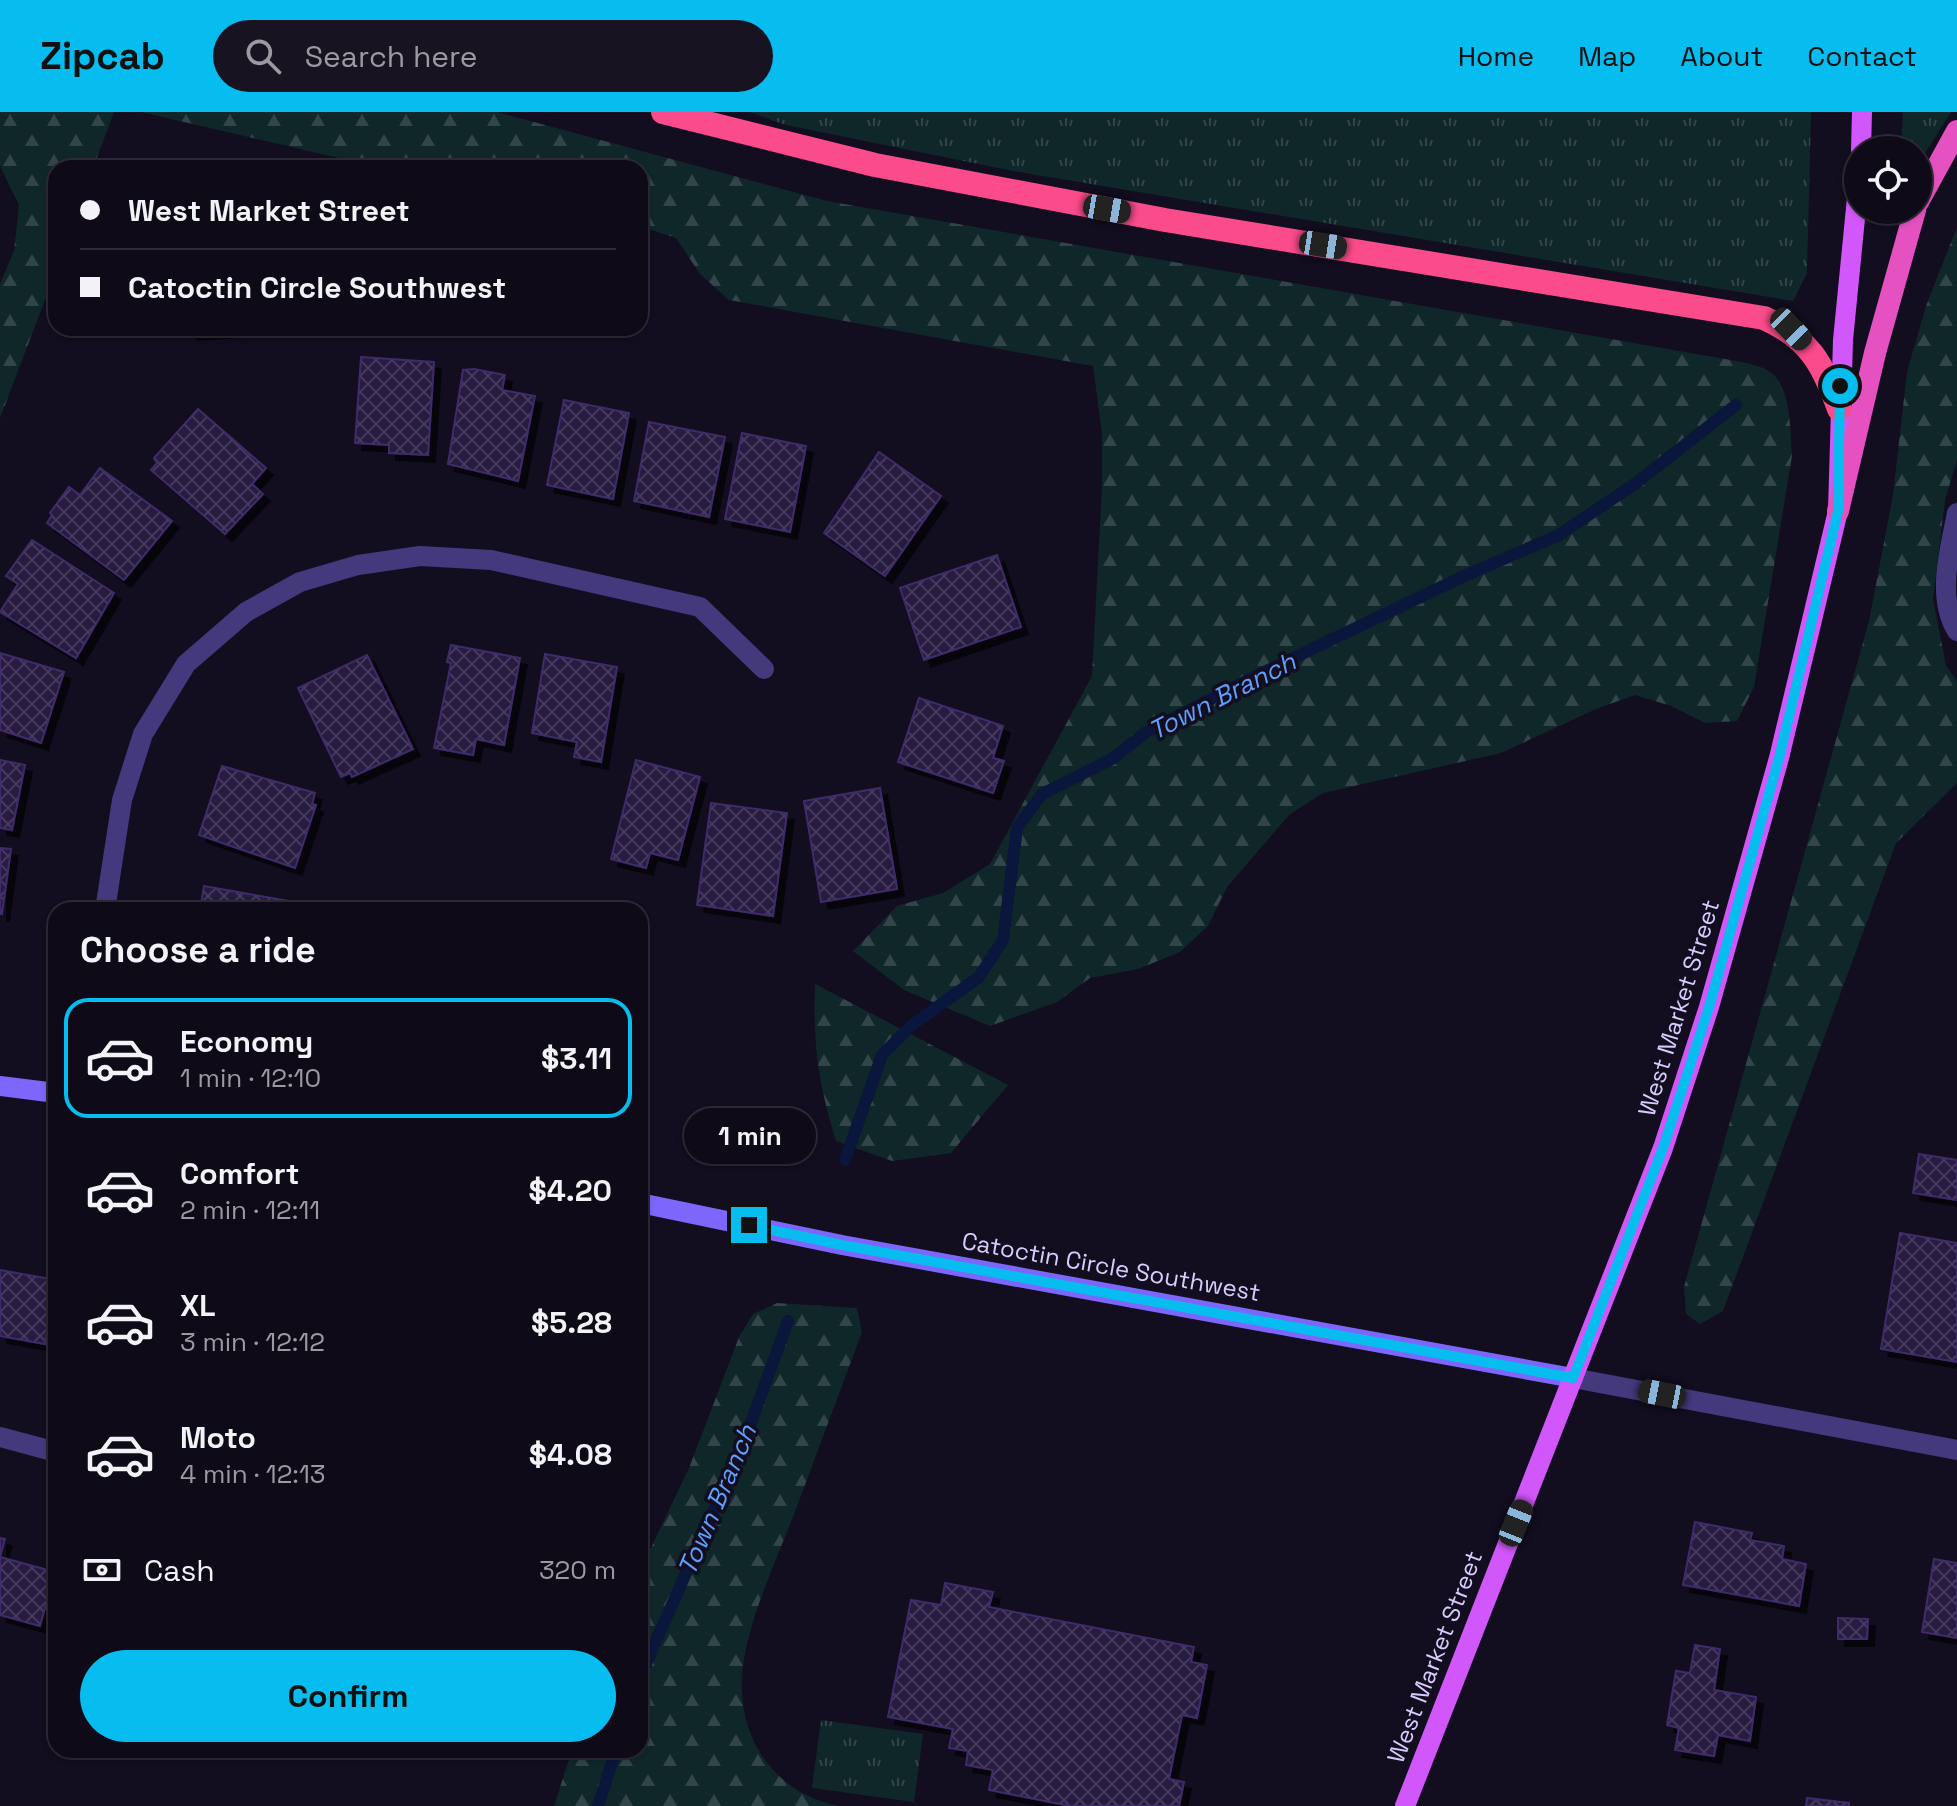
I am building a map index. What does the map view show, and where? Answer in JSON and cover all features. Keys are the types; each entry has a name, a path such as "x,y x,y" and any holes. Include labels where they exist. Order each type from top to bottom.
{"highway":[{"path":"663,112 890,168 1165,220 1764,318 1791,329 1814,353 1828,377 1839,409"},
{"path":"1932,177 1957,131"},
{"path":"1838,511 1875,353 1911,224"}],"main road":[{"path":"1861,136 1862,112"},
{"name":"West Market Street","path":"1405,1806 1663,1148 1709,1007 1779,758 1838,511 1839,409 1855,224"},
{"path":"0,1086 48,1092"},
{"name":"Catoctin Circle Southwest","path":"648,1205 842,1245 1573,1378"}],"street":[{"path":"1957,513 1946,573 1950,619 1957,631"},
{"path":"106,902 122,800 143,734 186,664 246,612 300,582 358,565 420,556 491,560 700,607 764,669"},
{"path":"1573,1378 1957,1450"},
{"path":"0,1437 48,1450"}],"green space":[{"path":"0,112 114,112 96,160 48,160 48,292 0,418 0,284 14,251 19,205 0,166"},
{"path":"141,112 497,112 827,201 1761,367 1775,376 1785,397 1792,456 1754,687 1737,721 1705,723 1671,706 1635,695 1596,709 1501,753 1323,793 1290,814 1227,887 1208,926 1180,952 1138,969 1090,978 1057,1002 990,1026 904,990 853,951 897,906 943,893 990,864 1092,676 1102,487 1102,433 1093,366 729,300 700,274 676,238 648,229 648,160 348,160"},
{"path":"749,112 1811,112 1807,273 1793,301 1013,171 786,125"},
{"path":"1903,112 1951,112 1932,142 1932,136 1902,136"},
{"path":"1957,227 1957,460 1945,500 1933,599 1946,666 1957,681 1957,783 1896,843 1723,1311 1700,1324 1686,1314 1684,1287 1869,621 1893,495 1907,372 1926,306"},
{"path":"815,984 1008,1085 951,1153 892,1161 836,1141 818,1064"},
{"path":"777,1303 857,1308 862,1332 753,1621 744,1659 742,1685 750,1732 760,1753 774,1771 792,1787 838,1806 554,1806 569,1758 648,1758 648,1554 689,1468 739,1337 753,1314"},
{"path":"821,1720 923,1734 914,1802 812,1788"}],"building":[{"path":"361,357 434,362 428,455 389,453 389,445 355,443"},
{"path":"463,370 505,375 502,390 535,396 518,481 448,464"},
{"path":"564,400 629,413 613,499 547,485"},
{"path":"198,409 266,468 252,484 263,494 225,534 151,470 157,463 154,458"},
{"path":"649,422 725,437 709,517 634,501"},
{"path":"742,433 806,446 790,532 725,519"},
{"path":"879,452 941,496 885,576 824,533"},
{"path":"100,468 172,521 124,580 47,523 52,515 50,513 69,487 80,495"},
{"path":"32,540 114,593 76,658 0,612 18,584 6,576"},
{"path":"997,555 1021,627 924,660 900,588"},
{"path":"451,645 520,658 504,745 476,739 473,755 434,748 451,663 447,662"},
{"path":"0,653 64,672 41,743 0,730"},
{"path":"545,654 617,667 601,762 574,757 577,742 532,733"},
{"path":"367,655 413,749 352,777 350,773 341,777 298,688"},
{"path":"919,698 1003,726 993,758 1004,761 993,793 898,762"},
{"path":"0,760 25,765 12,830 0,828"},
{"path":"636,760 700,777 678,860 650,853 646,868 611,859"},
{"path":"222,766 315,793 312,804 316,805 295,868 199,835"},
{"path":"880,788 897,889 821,902 804,801"},
{"path":"711,803 787,813 773,916 697,905"},
{"path":"0,848 11,849 2,914 0,914"},
{"path":"204,886 289,901 289,902 201,902"},
{"path":"1919,1154 1957,1160 1957,1200 1913,1193"},
{"path":"1900,1233 1957,1243 1957,1362 1881,1349"},
{"path":"0,1270 48,1279 45,1344 0,1336"},
{"path":"1695,1522 1752,1533 1750,1540 1784,1546 1782,1559 1806,1564 1799,1606 1683,1585"},
{"path":"0,1538 5,1539 0,1557"},
{"path":"0,1557 48,1570 48,1597 40,1626 0,1615"},
{"path":"1934,1559 1957,1563 1957,1638 1922,1632"},
{"path":"945,1583 993,1592 989,1607 1194,1647 1191,1662 1207,1665 1197,1718 1182,1715 1169,1779 1184,1782 1179,1806 1070,1806 989,1790 993,1770 966,1765 968,1751 949,1748 953,1729 888,1717 911,1600 941,1605"},
{"path":"1838,1618 1868,1619 1867,1639 1838,1639"},
{"path":"1695,1645 1720,1649 1714,1690 1756,1697 1750,1741 1718,1735 1714,1756 1675,1750 1679,1728 1667,1725 1676,1671 1690,1673"},
{"path":"1807,1798 1849,1803 1849,1806 1806,1806"}],"waterway":[{"name":"Town Branch","path":"845,1160 882,1055 912,1025 979,977 1003,940 1017,828 1042,794 1112,759 1146,732 1258,675 1462,577 1559,535 1636,483 1736,405"},
{"name":"Town Branch","path":"648,1659 744,1442 788,1321"},
{"name":"Town Branch","path":"598,1806 613,1758"}],"route":[{"path":"749,1225 842,1245 1573,1378 1663,1148 1709,1007 1779,758 1838,511 1840,386"}]}
